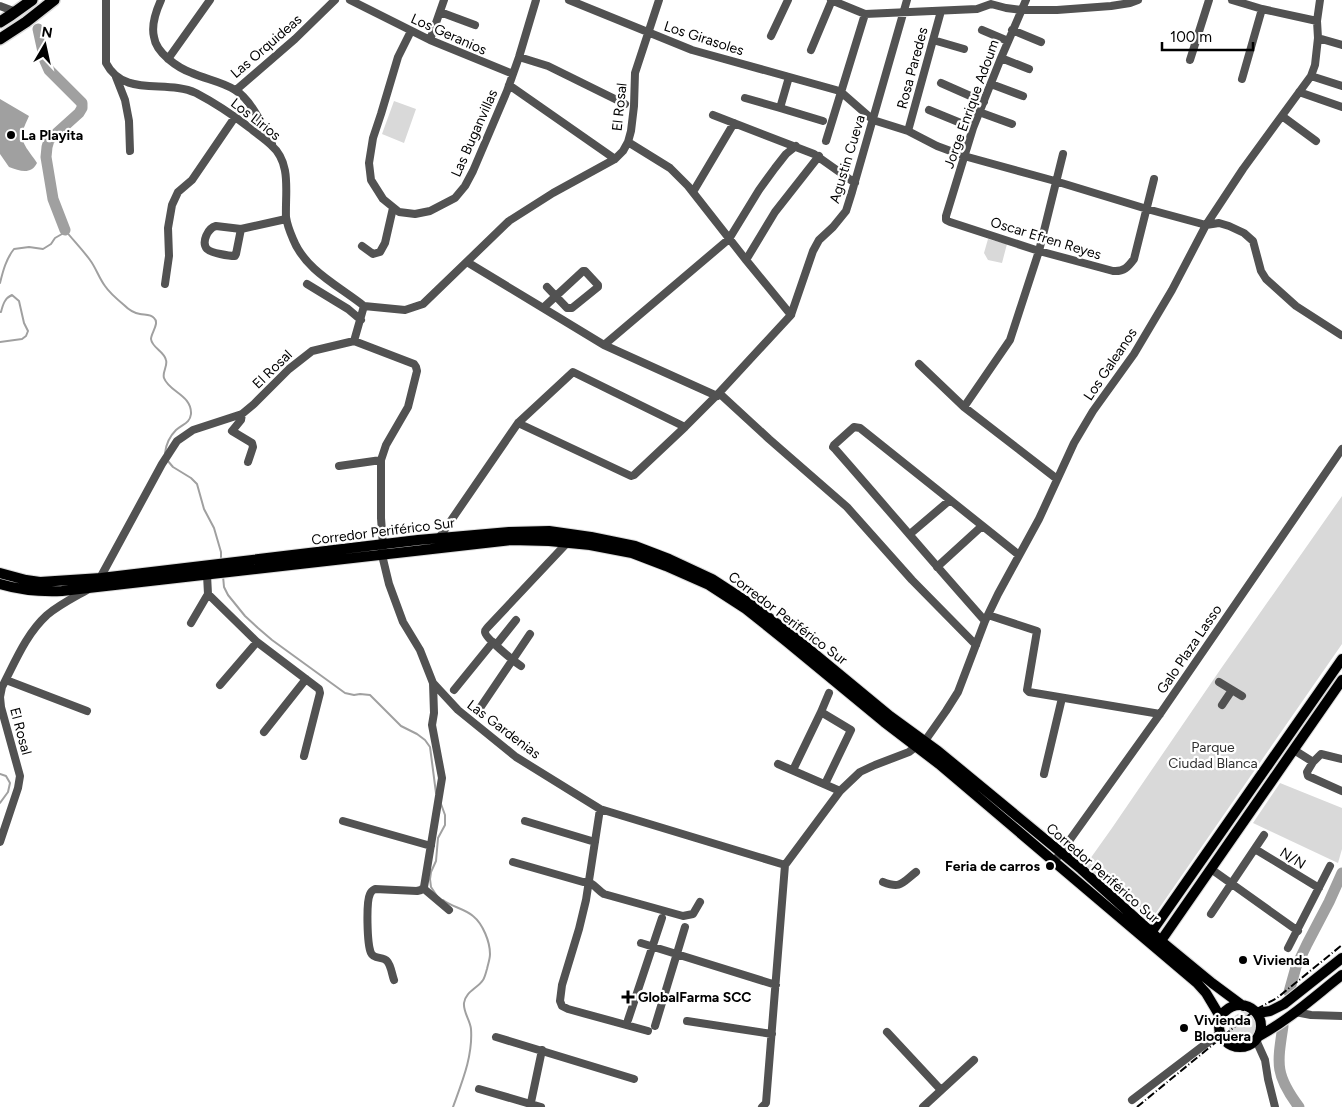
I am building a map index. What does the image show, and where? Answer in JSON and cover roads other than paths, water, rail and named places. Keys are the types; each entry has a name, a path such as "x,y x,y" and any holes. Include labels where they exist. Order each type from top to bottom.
{"highway":[{"path":"0,22 32,0"},
{"path":"0,39 54,0"}],"main road":[{"name":"Corredor Periférico Sur","path":"0,584 43,592 91,588 207,575 383,550 439,538 509,532 549,532 591,536 635,546 712,579 752,604 890,716 920,743 1081,869 1148,937"},
{"name":"Corredor Periférico Sur","path":"0,574 40,582 511,540 590,545 632,553 709,585 746,609 884,722 920,743 939,764 1054,862 1158,945 1243,1006"},
{"path":"1148,937 1342,659"},
{"path":"1158,945 1342,680"},
{"path":"1184,886 1194,893"},
{"name":"Corredor Periférico Sur","path":"1158,945 1206,993 1221,1018"},
{"path":"1258,1013 1270,1011 1284,1004 1342,958"},
{"path":"1258,1038 1261,1026 1258,1013 1248,1006 1229,1008 1221,1018 1219,1027 1221,1038 1235,1047 1249,1046 1342,975"}],"street":[{"path":"106,0 106,63 116,77 124,100 129,121 130,151"},
{"path":"161,0 154,17 154,38 161,52 190,72 236,90 243,96 261,120 272,146"},
{"path":"168,58 210,0"},
{"name":"Las Orquideas","path":"236,90 295,39 335,0"},
{"name":"Los Geranios","path":"350,0 430,40 513,74"},
{"path":"430,40 444,0"},
{"name":"Las Buganvillas","path":"392,208 399,212 415,214 430,212 455,198 465,186 509,86 536,0"},
{"name":"Los Girasoles","path":"569,0 692,50 839,91"},
{"name":"El Rosal","path":"364,306 405,310 423,304 509,221 553,193 615,159 623,151 628,142 634,106 635,73 660,0"},
{"path":"772,36 788,0"},
{"path":"812,50 832,0 865,14 941,12 976,9 990,4"},
{"name":"Agustin Cueva","path":"791,315 813,251 819,240 846,211 907,0"},
{"path":"981,0 1006,8 1022,10 1057,10 1111,6 1138,0"},
{"name":"Jorge Enrique Adoum","path":"946,220 973,128 1026,0"},
{"path":"1190,60 1209,0"},
{"path":"1232,0 1262,9 1317,21"},
{"name":"Los Galeanos","path":"920,743 946,711 958,692 987,618 1039,519 1074,443 1093,411 1134,354 1172,290 1206,225 1243,169 1311,76 1315,65 1320,0"},
{"path":"0,6 16,12"},
{"path":"1242,79 1262,9"},
{"path":"440,12 475,25"},
{"name":"Rosa Paredes","path":"908,131 941,12"},
{"path":"826,140 839,91 865,14"},
{"path":"982,30 1008,41"},
{"path":"1012,30 1041,42"},
{"path":"362,246 373,254 377,254 385,244 392,208 383,199 371,180 369,163 373,138 398,57 411,31"},
{"path":"1318,38 1342,46"},
{"path":"933,40 964,49"},
{"path":"519,57 548,66 625,104"},
{"path":"1001,58 1029,69"},
{"path":"1311,76 1342,86"},
{"name":"Los Lirios","path":"116,77 124,82 194,92 236,117 272,146 283,160 286,172 286,219 296,246 314,268 364,306"},
{"path":"780,108 789,77"},
{"path":"941,83 984,102"},
{"path":"991,84 1023,96"},
{"path":"509,86 615,159"},
{"path":"839,91 872,120 908,131 937,146 964,156 1206,225 1224,224 1253,241 1261,271 1266,279 1296,306 1341,335"},
{"path":"1299,92 1342,107"},
{"path":"745,98 823,122"},
{"path":"929,110 973,128"},
{"path":"980,112 1012,124"},
{"path":"713,115 819,156 855,183"},
{"path":"1282,116 1316,140"},
{"path":"165,284 169,256 168,228 172,205 178,192 192,180 236,117"},
{"path":"693,192 734,123"},
{"path":"518,423 627,475 634,475 685,428 791,315 688,186 670,168 628,142"},
{"path":"604,345 729,238 775,168 786,154 796,146"},
{"path":"964,407 1010,340 1039,251 1063,154"},
{"path":"746,260 775,212 819,156"},
{"path":"1147,209 1154,179"},
{"name":"Oscar Efren Reyes","path":"946,220 1039,251 1119,272 1126,269 1134,259 1147,209"},
{"path":"241,229 235,256 208,251 206,248 206,237 212,227 241,229 286,219"},
{"path":"467,262 604,345 718,394 847,508 912,580 976,645"},
{"path":"543,308 556,295 583,271 598,285 572,308 567,308 556,295 547,287"},
{"path":"306,284 348,309 361,320"},
{"path":"339,466 381,460 386,445 408,407 415,378 416,366 414,364 354,341 364,306"},
{"name":"El Rosal","path":"0,842 18,788 20,776 0,697 2,687 32,631 46,616 91,588 100,578 162,464 177,441 193,430 242,414 289,368 312,351 354,341"},
{"path":"919,364 964,407 1058,480"},
{"path":"439,538 518,423 573,372 685,428"},
{"path":"242,414 232,431 252,444 253,447 248,462"},
{"path":"1019,556 860,428 854,427 834,445 833,447 937,567 987,618 1037,631 1027,690 1029,692 1160,714"},
{"name":"Galo Plaza Lasso","path":"1054,862 1160,714 1342,449"},
{"name":"Las Gardenias","path":"381,460 383,550 389,584 404,622 420,650 433,683 458,710 516,757 600,809 785,865"},
{"path":"910,534 950,500"},
{"path":"937,567 982,526"},
{"path":"521,666 486,635 486,628 567,543"},
{"path":"191,623 208,594 207,575"},
{"path":"208,594 257,642 320,689 304,756"},
{"path":"454,690 516,620"},
{"path":"480,708 530,634"},
{"path":"220,685 257,642"},
{"path":"264,732 306,679"},
{"path":"6,680 87,711"},
{"path":"1219,682 1242,696"},
{"path":"423,888 442,778 432,725 434,713 433,683"},
{"path":"1222,704 1232,690"},
{"path":"793,770 830,693"},
{"path":"1044,774 1062,698"},
{"path":"821,712 851,730 825,784"},
{"path":"765,1106 785,865 840,791 860,772 875,764 909,752 920,743"},
{"path":"1294,750 1313,762"},
{"path":"1342,759 1320,754 1307,772 1308,776 1342,791"},
{"path":"778,764 840,791"},
{"path":"600,809 589,881 579,929 562,985 560,1001 562,1006 568,1009 648,1030"},
{"path":"343,821 431,846"},
{"path":"525,821 595,842"},
{"path":"1211,914 1264,835"},
{"name":"N/N","path":"1255,849 1319,888"},
{"path":"512,862 583,882 589,881"},
{"path":"1288,948 1330,866"},
{"path":"1211,869 1298,931"},
{"path":"883,882 892,886 900,886 916,872"},
{"path":"589,881 595,889 604,894 683,916 693,914 700,902"},
{"path":"394,980 388,962 385,959 373,956 370,951 367,925 370,892 375,888 417,891 423,888"},
{"path":"423,888 449,910"},
{"path":"628,1020 662,918"},
{"path":"656,1026 685,928"},
{"path":"640,943 776,985"},
{"path":"1295,1012 1342,1016"},
{"path":"687,1021 772,1034"},
{"path":"887,1032 941,1090"},
{"path":"1132,1100 1220,1033"},
{"path":"496,1037 634,1079"},
{"path":"1258,1038 1265,1060 1275,1107"},
{"path":"530,1105 542,1050"},
{"path":"923,1107 974,1060"},
{"path":"479,1089 541,1107"}],"waterway":[{"path":"38,29 45,61 49,70 82,103 79,113 49,140 47,147 46,157 53,199 65,230"},
{"path":"0,283 7,261 14,249 29,247 43,249 65,230 90,260 103,283 114,296 133,312 149,315 156,320 151,339 153,345 165,357 164,378 170,387 188,402 191,414 188,421 172,435 165,453"},
{"path":"0,312 6,300 12,295 19,301 24,323 28,331 22,339 0,342"},
{"path":"167,460 173,467 197,484 204,509 214,528 221,552 221,561"},
{"path":"223,576 224,587 228,595 245,616 272,640 345,693 370,695 401,726 425,740 430,747 436,793"},
{"path":"0,774 6,776 10,783 8,792 0,803"},
{"path":"437,896 431,887 430,879 436,861 438,838 445,825 445,815 441,804"},
{"path":"1289,992 1296,967 1342,873"},
{"path":"443,900 477,919 489,944 490,954 484,979 469,993 464,1003 471,1029 470,1049 466,1069 453,1107"},
{"path":"1283,1026 1279,1060 1280,1069 1282,1078 1299,1107"}],"railway":[{"path":"1137,1107 1255,1010 1277,998 1342,945"}],"place":[{"name":"La Playita","path":"11,135"},
{"name":"Feria de carros","path":"1050,866"},
{"name":"Vivienda","path":"1243,960"},
{"name":"GlobalFarma SCC","path":"628,997"},
{"name":"Vivienda Bloquera","path":"1184,1028"}],"park label":[{"name":"Parque Ciudad Blanca","path":"1213,756"}]}
